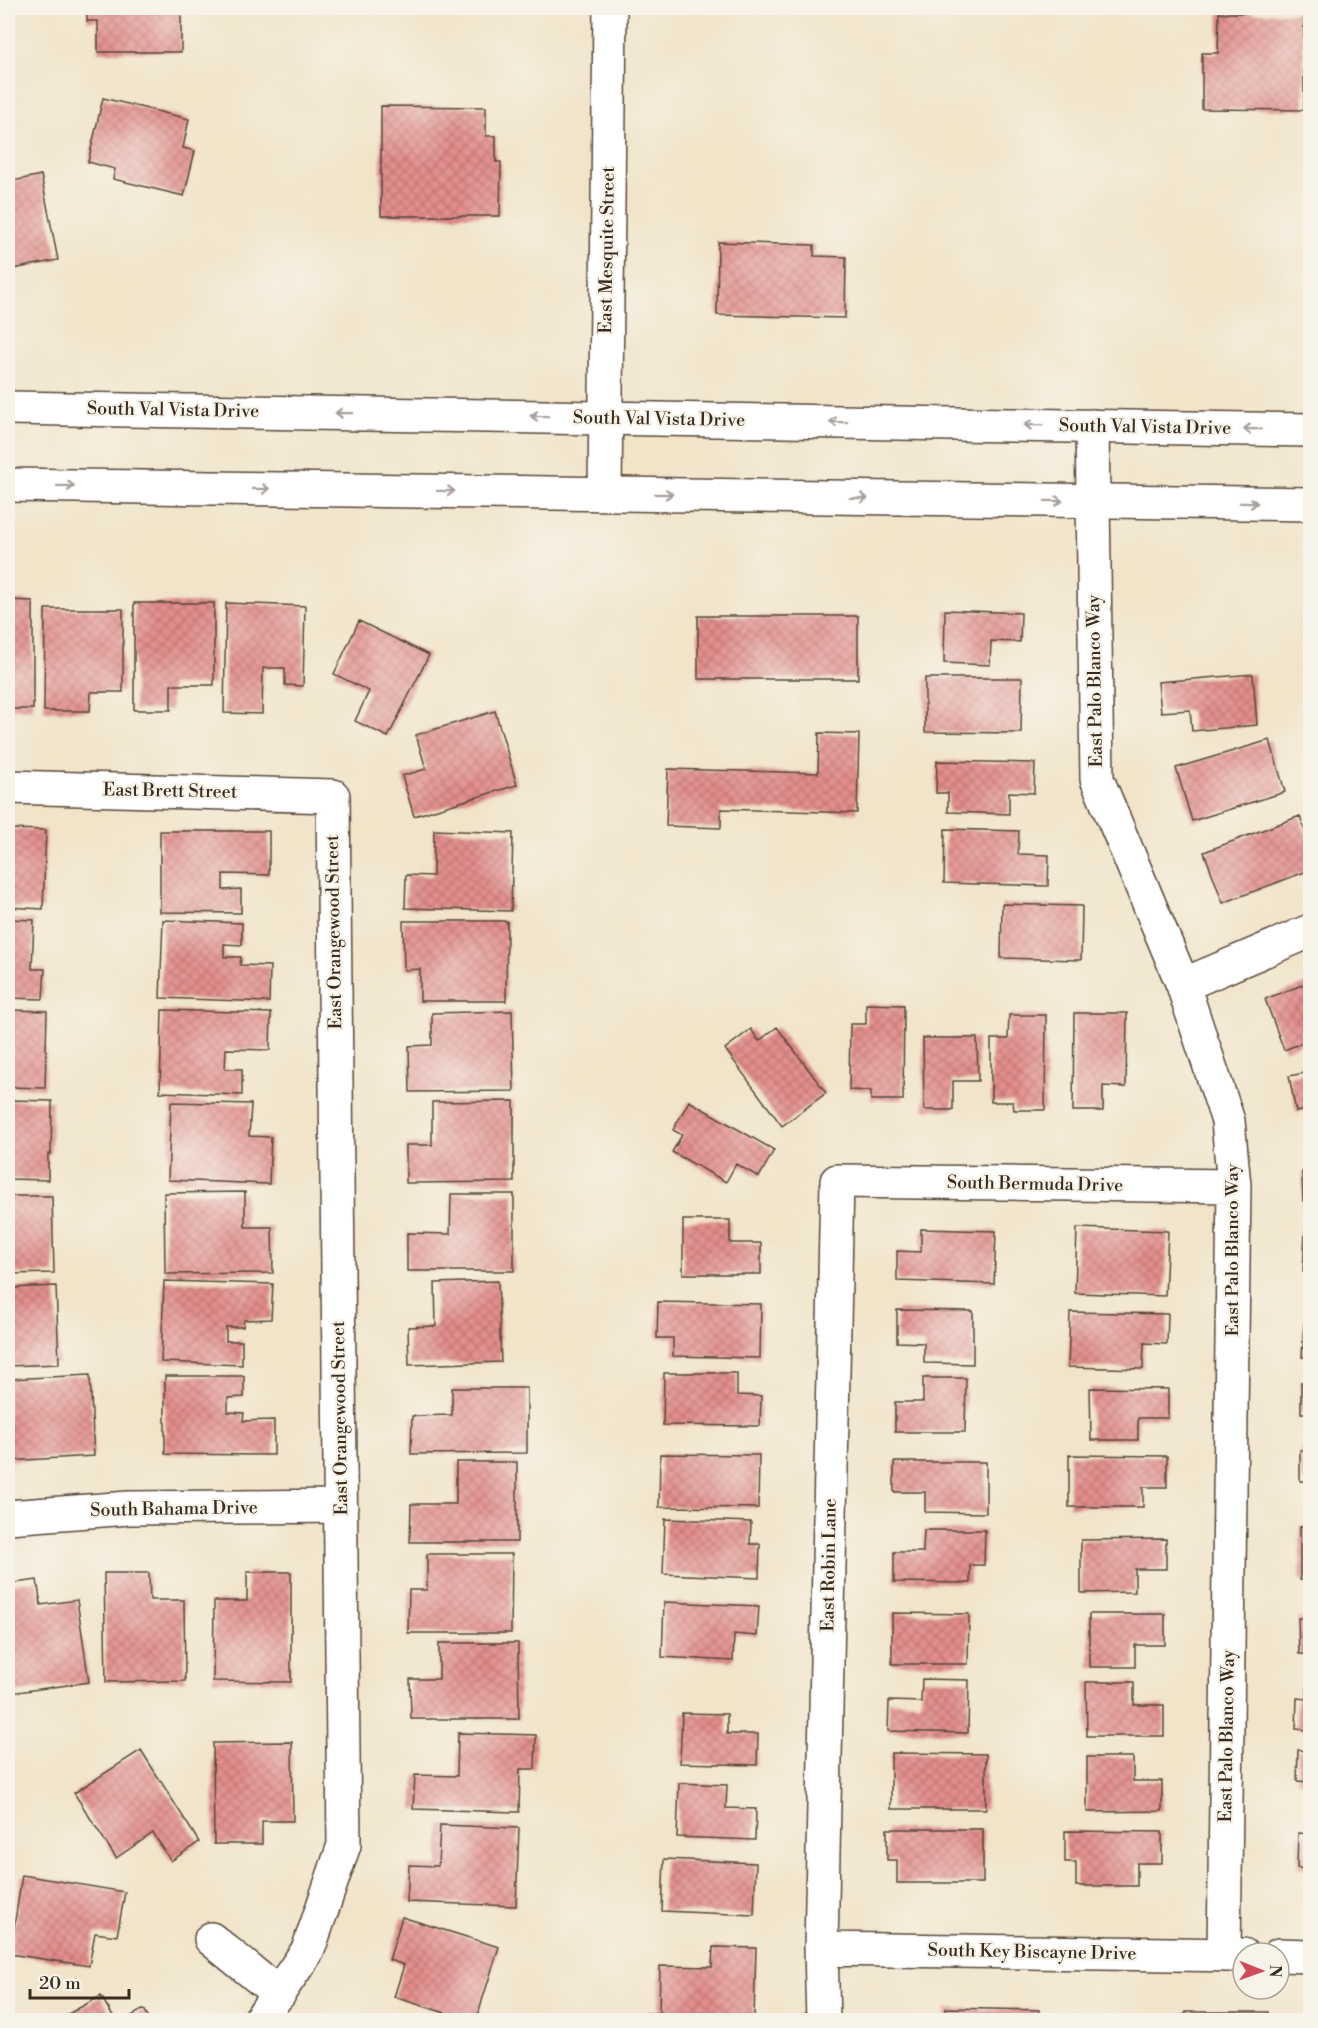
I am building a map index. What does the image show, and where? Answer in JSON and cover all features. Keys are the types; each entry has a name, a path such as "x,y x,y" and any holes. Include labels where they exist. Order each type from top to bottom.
{"street":[{"name":"East Mesquite Street","path":"605,493 610,8"},
{"name":"South Val Vista Drive","path":"8,408 1311,430"},
{"name":"East Palo Blanco Way","path":"1092,426 1097,779 1184,985 1228,1121 1234,1186 1234,1941"},
{"path":"8,485 1311,504"},
{"name":"East Brett Street","path":"8,787 333,796"},
{"name":"East Orangewood Street","path":"260,2020 308,1950 344,1845 333,796"},
{"path":"1184,985 1311,931"},
{"name":"South Bermuda Drive","path":"837,1181 1234,1186"},
{"name":"East Robin Lane","path":"823,2020 821,1949 837,1181"},
{"name":"South Bahama Drive","path":"8,1517 129,1508 341,1506"},
{"path":"211,1939 279,1994"},
{"name":"South Key Biscayne Drive","path":"821,1949 1231,1955"},
{"path":"1291,1955 1311,1956"}],"building":[{"path":"87,8 181,8 181,52 98,52 98,21 87,21"},
{"path":"1219,13 1304,13 1304,110 1202,109 1202,53 1218,53"},
{"path":"103,98 189,119 183,148 195,151 184,196 113,179 115,169 88,162"},
{"path":"381,106 486,107 486,136 496,136 496,162 501,162 500,216 381,216"},
{"path":"41,175 58,260 8,270 8,182"},
{"path":"718,242 814,245 814,256 846,257 845,318 717,315"},
{"path":"8,600 33,601 33,709 8,709"},
{"path":"134,603 214,603 214,685 171,685 171,710 134,710"},
{"path":"226,603 305,606 303,686 285,685 285,668 263,668 262,714 224,713"},
{"path":"45,609 123,609 123,692 91,692 90,711 44,711"},
{"path":"945,610 1021,613 1020,642 991,641 990,665 944,663"},
{"path":"698,616 858,616 858,679 698,679"},
{"path":"359,621 429,655 388,737 355,721 369,691 334,674"},
{"path":"1253,674 1257,725 1192,731 1190,710 1161,712 1158,682"},
{"path":"925,678 1022,678 1021,733 925,732"},
{"path":"495,711 517,785 414,816 402,776 426,769 416,735"},
{"path":"819,733 859,734 857,813 721,809 721,828 666,826 668,769 818,773"},
{"path":"1270,740 1285,792 1192,821 1176,768"},
{"path":"937,761 1035,763 1034,793 1009,792 1009,814 948,812 948,793 936,793"},
{"path":"1300,816 1310,845 1310,870 1223,903 1204,852"},
{"path":"8,829 46,830 43,909 8,907"},
{"path":"945,829 1019,831 1018,854 1049,855 1048,886 944,883"},
{"path":"434,830 513,833 511,911 405,908 406,875 433,876"},
{"path":"160,831 269,831 269,875 223,874 223,890 241,889 241,913 160,912"},
{"path":"1002,904 1082,906 1081,960 1001,958"},
{"path":"8,919 34,920 32,969 45,969 43,999 8,998"},
{"path":"163,920 242,923 242,945 224,944 224,957 241,957 240,965 270,966 269,1002 160,998"},
{"path":"403,921 507,921 506,1001 420,1001 420,969 404,970"},
{"path":"1310,982 1310,1040 1284,1050 1265,999"},
{"path":"866,1004 904,1005 903,1100 871,1100 871,1091 849,1090 850,1024 866,1024"},
{"path":"8,1010 47,1011 45,1088 8,1087"},
{"path":"162,1010 271,1013 270,1050 226,1049 225,1069 242,1069 242,1095 160,1092"},
{"path":"512,1011 514,1091 410,1092 409,1046 432,1045 432,1013"},
{"path":"1074,1013 1127,1013 1126,1087 1103,1086 1103,1111 1073,1111"},
{"path":"1009,1015 1046,1015 1045,1110 1014,1110 1013,1102 991,1102 991,1039 1008,1039"},
{"path":"777,1027 826,1093 782,1126 725,1049 751,1029 759,1041"},
{"path":"923,1038 977,1038 978,1081 953,1081 953,1110 924,1110"},
{"path":"1310,1072 1310,1109 1296,1112 1289,1076"},
{"path":"8,1100 52,1101 48,1180 8,1179"},
{"path":"514,1101 514,1182 406,1183 406,1145 432,1145 432,1102"},
{"path":"689,1101 774,1150 759,1177 736,1164 726,1182 672,1152 682,1135 673,1130"},
{"path":"171,1102 251,1104 249,1136 271,1137 269,1184 168,1180"},
{"path":"1302,1172 1310,1172 1310,1201 1303,1201"},
{"path":"245,1192 245,1227 272,1227 273,1273 165,1274 164,1193"},
{"path":"451,1194 514,1194 514,1271 407,1271 407,1233 450,1234"},
{"path":"8,1196 52,1196 54,1273 8,1274"},
{"path":"683,1220 730,1220 730,1243 761,1243 761,1274 683,1274"},
{"path":"1077,1228 1168,1231 1165,1296 1075,1293"},
{"path":"921,1229 996,1231 994,1284 897,1281 897,1251 921,1252"},
{"path":"1305,1231 1310,1231 1310,1272 1303,1272"},
{"path":"164,1281 273,1284 271,1319 244,1320 243,1327 226,1327 226,1341 242,1341 242,1365 161,1362"},
{"path":"498,1281 501,1362 409,1365 408,1327 436,1326 435,1283"},
{"path":"56,1286 59,1364 8,1366 8,1288"},
{"path":"658,1302 761,1304 760,1358 673,1356 673,1338 657,1338"},
{"path":"897,1310 973,1311 973,1364 924,1363 924,1343 897,1342"},
{"path":"1070,1312 1168,1314 1167,1344 1144,1343 1143,1369 1068,1367"},
{"path":"1304,1324 1310,1324 1310,1357 1302,1357"},
{"path":"664,1373 737,1373 737,1395 761,1396 760,1426 663,1425"},
{"path":"90,1375 94,1456 8,1461 8,1379"},
{"path":"165,1376 244,1376 244,1397 228,1398 228,1412 244,1413 243,1421 274,1420 274,1455 165,1454"},
{"path":"923,1378 966,1378 965,1432 895,1432 895,1402 923,1402"},
{"path":"1301,1382 1310,1382 1310,1437 1307,1437 1307,1413 1301,1413"},
{"path":"452,1388 527,1388 527,1453 411,1454 412,1416 452,1415"},
{"path":"1090,1388 1168,1389 1168,1418 1138,1418 1138,1440 1091,1440"},
{"path":"1300,1450 1310,1450 1310,1481 1300,1481"},
{"path":"660,1454 759,1455 758,1508 659,1507"},
{"path":"1069,1455 1167,1456 1167,1487 1143,1487 1143,1507 1069,1507"},
{"path":"456,1462 517,1462 517,1542 410,1542 411,1504 456,1504"},
{"path":"894,1462 986,1462 986,1513 925,1512 925,1492 894,1492"},
{"path":"665,1519 751,1522 750,1544 760,1544 759,1578 663,1574"},
{"path":"1300,1526 1310,1526 1310,1580 1300,1580"},
{"path":"924,1530 985,1530 984,1565 970,1565 970,1583 894,1582 894,1552 923,1552"},
{"path":"1166,1539 1166,1569 1135,1569 1135,1592 1081,1593 1081,1540"},
{"path":"427,1554 512,1554 511,1633 408,1633 409,1590 427,1590"},
{"path":"247,1572 291,1572 291,1682 213,1681 214,1601 247,1601"},
{"path":"104,1573 149,1573 150,1600 184,1600 185,1681 106,1682"},
{"path":"37,1580 41,1605 77,1600 89,1682 11,1693 8,1670 8,1584"},
{"path":"664,1602 759,1606 757,1636 734,1634 733,1661 662,1657"},
{"path":"892,1613 969,1614 968,1664 892,1664"},
{"path":"1089,1614 1165,1614 1165,1645 1135,1645 1135,1667 1089,1667"},
{"path":"1298,1618 1310,1618 1310,1654 1299,1654"},
{"path":"439,1643 518,1643 519,1719 411,1719 410,1679 439,1679"},
{"path":"1307,1675 1310,1675 1310,1730 1296,1729 1297,1698 1307,1699"},
{"path":"922,1679 969,1680 968,1733 888,1731 889,1701 921,1702"},
{"path":"1086,1682 1134,1682 1134,1705 1164,1705 1164,1736 1087,1736"},
{"path":"682,1713 727,1714 727,1734 758,1734 757,1765 680,1763"},
{"path":"458,1733 536,1735 535,1769 520,1769 519,1812 413,1809 415,1775 457,1776"},
{"path":"292,1742 293,1821 262,1821 262,1844 214,1844 213,1743"},
{"path":"141,1750 199,1842 171,1861 153,1833 116,1858 74,1793"},
{"path":"1298,1750 1310,1751 1310,1782 1297,1781"},
{"path":"891,1753 986,1754 986,1809 891,1809"},
{"path":"1087,1757 1133,1757 1133,1781 1162,1781 1162,1811 1087,1812"},
{"path":"679,1783 727,1785 726,1808 756,1809 755,1840 677,1837"},
{"path":"440,1825 519,1828 516,1906 407,1902 409,1865 438,1866"},
{"path":"887,1829 983,1829 983,1883 897,1883 897,1860 887,1860"},
{"path":"1065,1831 1162,1832 1162,1863 1137,1863 1137,1886 1076,1886 1076,1862 1065,1862"},
{"path":"1298,1833 1310,1834 1310,1869 1297,1868"},
{"path":"664,1859 756,1863 754,1915 662,1911"},
{"path":"22,1875 125,1892 117,1936 95,1933 89,1966 10,1954"},
{"path":"402,1917 499,1947 476,2020 468,2020 394,1997 404,1965 389,1960"},
{"path":"713,1947 756,1948 754,2017 732,2017 732,2020 646,2020 646,2013 659,2013 660,1966 712,1967"},
{"path":"101,1996 115,2020 57,2020"},
{"path":"946,2008 1039,2010 1038,2020 945,2020"},
{"path":"144,2009 150,2020 124,2020"},
{"path":"1185,2012 1268,2012 1268,2020 1185,2020"}]}
